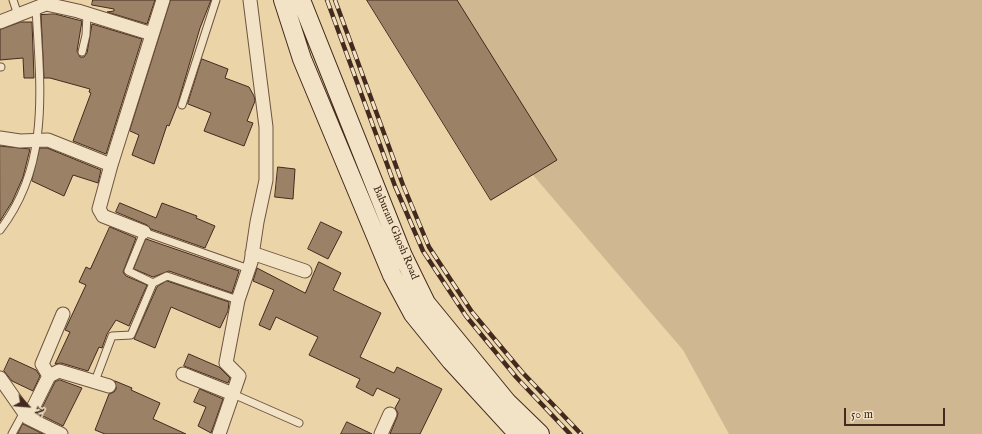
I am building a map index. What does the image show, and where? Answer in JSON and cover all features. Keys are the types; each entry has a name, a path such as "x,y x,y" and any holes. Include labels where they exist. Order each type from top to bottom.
{"main road":[{"name":"Baburam Ghosh Road","path":"282,0 302,59 392,275 413,314 451,361 518,434"},
{"name":"Baburam Ghosh Road","path":"301,0 403,256 426,303 507,402 540,434"}],"street":[{"path":"144,232 103,216 99,209 111,165 163,0"},
{"path":"219,434 239,376 226,363 238,300 249,269 266,180 266,142 262,86 250,0"},
{"path":"0,22 43,4 87,14 152,34"},
{"path":"0,138 20,141 48,140 111,165"},
{"path":"252,253 305,270"},
{"path":"49,376 42,364 63,314"},
{"path":"26,415 49,376 59,371 109,386"},
{"path":"183,374 233,394"},
{"path":"0,378 26,415 61,434"},
{"path":"380,434 390,414"}],"lane":[{"path":"13,0 18,15"},
{"path":"182,105 216,0"},
{"path":"0,230 25,187 37,140 41,107 43,4"},
{"path":"82,52 86,35 87,14"},
{"path":"153,283 128,272 144,232 249,269"},
{"path":"94,381 112,336 132,335 153,283 167,276 238,300"},
{"path":"233,394 300,423"},
{"path":"12,434 26,415"}],"shaded area":[{"path":"383,0 982,0 982,434 729,434 683,350"}],"building":[{"path":"93,0 155,0 147,24 107,12 114,11 114,9 92,5"},
{"path":"171,0 211,0 200,28 177,106 169,126 167,125 154,164 132,155 139,135 130,131"},
{"path":"367,0 457,0 557,160 491,200"},
{"path":"55,14 82,21 77,51 80,57 84,57 87,53 92,24 142,39 106,154 73,141 91,93 89,92 90,89 50,78 44,78 41,15"},
{"path":"21,22 32,22 34,78 24,78 23,58 0,60 0,30"},
{"path":"202,59 228,69 225,78 249,87 254,96 255,101 247,121 253,123 244,146 204,131 211,113 188,104"},
{"path":"0,146 30,149 23,177 12,202 0,221"},
{"path":"40,148 47,148 101,170 98,183 73,175 64,196 32,181"},
{"path":"278,167 295,169 293,199 275,197"},
{"path":"120,203 156,218 162,203 197,216 196,218 215,226 205,248 151,229 147,225 116,212"},
{"path":"321,222 342,232 328,259 308,249"},
{"path":"110,227 136,238 123,272 126,276 147,285 129,326 116,320 107,334 102,348 99,347 88,371 61,363 55,364 70,332 65,330 86,285 79,282 86,267 90,269"},
{"path":"146,239 239,271 232,293 169,271 153,277 134,269"},
{"path":"319,262 341,273 333,290 381,313 360,357 394,373 397,367 442,389 420,434 390,434 398,413 395,408 400,399 377,388 373,396 356,387 360,379 309,355 318,337 276,317 270,330 259,325 274,290 253,281 257,268 305,293"},
{"path":"167,281 229,302 228,311 220,328 171,307 155,348 134,339 157,287"},
{"path":"189,354 219,367 230,378 228,383 184,366"},
{"path":"10,358 36,370 40,376 33,391 12,381 4,371"},
{"path":"60,380 82,388 63,426 39,414 55,382"},
{"path":"115,381 160,403 153,419 186,434 105,434 95,430 109,394 114,392 116,389"},
{"path":"200,389 223,399 211,433 198,426 206,407 194,402"},
{"path":"347,422 372,434 341,434"},
{"path":"23,424 43,434 18,434"}],"railway":[{"path":"327,0 395,186 423,251 466,316 516,377 570,434"},
{"path":"335,0 403,185 429,247 472,312 522,372 581,434"}]}
